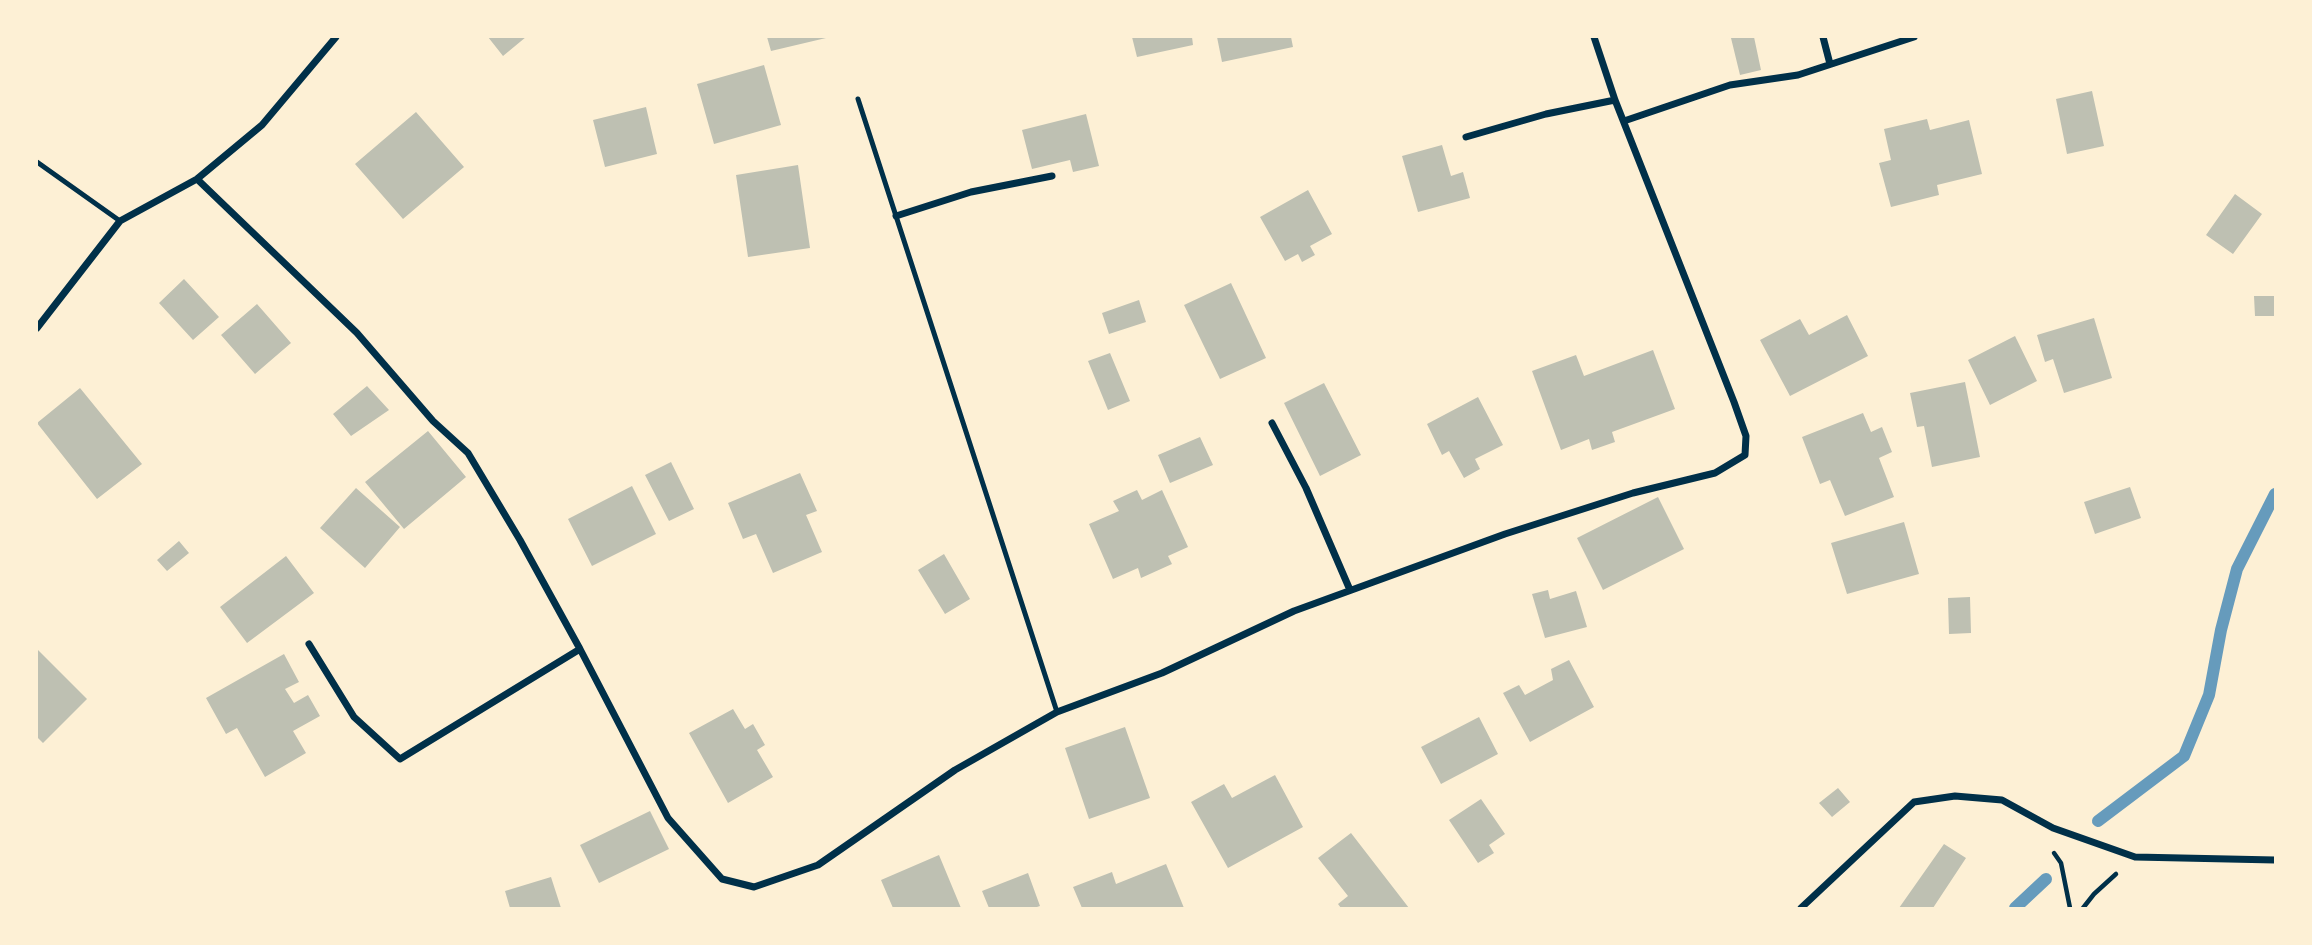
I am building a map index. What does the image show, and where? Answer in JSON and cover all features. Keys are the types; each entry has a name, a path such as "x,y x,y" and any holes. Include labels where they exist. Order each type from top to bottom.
{"street":[{"path":"37,328 120,221 197,179 262,125 337,37"},
{"path":"197,179 357,333 433,421 468,453 580,649 668,818 722,879 754,887 818,865 955,770 1057,712 1162,673 1294,611 1517,530 1633,493 1715,473 1745,454 1745,436 1734,402 1623,121 1594,37"},
{"path":"1823,37 1830,64"},
{"path":"1623,121 1730,85 1798,75 1914,37"},
{"path":"1466,137 1546,114 1615,100"},
{"path":"895,216 971,192 1052,176"},
{"path":"1272,423 1306,488 1350,590"},
{"path":"309,644 354,717 400,760 580,649"},
{"path":"1801,908 1914,802 1955,796 2002,800 2053,828 2135,857 2275,860"}],"lane":[{"path":"858,99 1057,712"},
{"path":"37,162 120,221"}],"path":[{"path":"2024,812 2061,863 2070,908"},
{"path":"2083,908 2094,894 2135,857"}],"building":[{"path":"488,37 526,37 503,56"},
{"path":"767,37 826,37 826,38 771,51"},
{"path":"1132,37 1192,37 1193,45 1137,57"},
{"path":"1217,37 1291,37 1293,47 1222,62"},
{"path":"1754,37 1761,70 1740,75 1731,38"},
{"path":"764,65 781,125 714,144 697,84"},
{"path":"2092,91 2104,146 2067,154 2056,99"},
{"path":"646,107 657,154 605,167 593,120"},
{"path":"416,112 464,167 403,219 355,164"},
{"path":"1086,114 1099,166 1073,172 1070,160 1032,169 1022,130"},
{"path":"1927,119 1930,130 1969,120 1982,174 1937,185 1939,195 1891,207 1879,163 1891,160 1884,129"},
{"path":"1442,145 1451,176 1463,172 1470,198 1418,212 1402,156"},
{"path":"798,165 810,248 748,257 736,175"},
{"path":"1308,190 1332,234 1310,246 1315,255 1302,262 1298,254 1285,261 1260,217"},
{"path":"2235,194 2262,214 2233,254 2206,235"},
{"path":"184,279 219,317 193,340 159,303"},
{"path":"1231,283 1266,358 1220,379 1184,305"},
{"path":"2254,296 2275,296 2275,316 2255,316"},
{"path":"1139,300 1146,322 1109,334 1102,313"},
{"path":"257,304 291,343 255,374 221,335"},
{"path":"1847,315 1868,356 1790,396 1760,340 1800,319 1809,335"},
{"path":"2094,318 2112,378 2064,393 2053,359 2045,362 2037,335"},
{"path":"2015,336 2037,381 1990,405 1968,360"},
{"path":"1653,350 1675,409 1612,432 1615,442 1592,450 1589,439 1561,450 1532,371 1576,355 1584,376"},
{"path":"1110,353 1130,401 1108,410 1088,361"},
{"path":"1965,382 1980,457 1932,467 1924,426 1917,427 1910,393"},
{"path":"1324,383 1361,455 1320,476 1284,403"},
{"path":"367,386 389,410 351,436 333,414"},
{"path":"80,388 142,464 97,499 37,423"},
{"path":"1478,397 1503,445 1475,459 1480,469 1464,478 1449,451 1442,455 1427,424"},
{"path":"1863,413 1871,432 1882,427 1892,452 1879,458 1894,497 1845,516 1830,480 1820,484 1802,437"},
{"path":"428,431 466,477 404,529 365,482"},
{"path":"1200,437 1213,465 1170,483 1158,455"},
{"path":"671,462 694,509 669,521 645,475"},
{"path":"800,473 817,511 806,515 822,552 773,573 756,534 743,539 728,503"},
{"path":"632,486 656,534 592,566 568,519"},
{"path":"2130,487 2141,518 2095,534 2084,502"},
{"path":"356,488 400,527 365,568 320,528"},
{"path":"1137,490 1142,500 1162,490 1188,547 1168,556 1172,564 1141,578 1138,568 1113,579 1089,524 1119,511 1113,501"},
{"path":"1658,497 1684,549 1603,590 1577,538"},
{"path":"1904,522 1919,574 1847,594 1831,543"},
{"path":"179,541 189,553 167,571 157,560"},
{"path":"944,554 970,599 945,614 918,570"},
{"path":"286,556 314,593 247,643 220,607"},
{"path":"1548,590 1550,599 1576,591 1587,627 1545,638 1532,594"},
{"path":"1970,597 1971,633 1949,634 1948,598"},
{"path":"37,649 87,699 43,743 37,737"},
{"path":"284,654 299,682 285,689 294,703 308,695 320,716 293,731 306,753 265,777 237,728 226,734 206,698"},
{"path":"1569,660 1594,707 1530,742 1503,693 1519,685 1525,695 1553,680 1551,669"},
{"path":"733,709 745,729 753,724 765,745 757,750 773,777 728,803 689,733"},
{"path":"1479,717 1498,754 1441,784 1421,747"},
{"path":"1125,727 1150,798 1089,819 1065,748"},
{"path":"1275,775 1303,827 1228,868 1191,802 1224,784 1232,798"},
{"path":"1838,788 1850,802 1832,817 1819,803"},
{"path":"1481,799 1505,834 1489,845 1494,853 1478,863 1449,820"},
{"path":"650,811 669,849 599,883 580,845"},
{"path":"1351,833 1409,908 1341,908 1338,904 1348,896 1318,858"},
{"path":"1944,844 1966,858 1933,908 1899,908"},
{"path":"939,855 961,908 893,908 881,880"},
{"path":"1166,864 1184,908 1082,908 1073,887 1112,872 1116,884"},
{"path":"1028,873 1040,906 989,908 982,891"},
{"path":"551,877 561,908 510,908 505,891"}],"waterway":[{"path":"2098,821 2184,756 2209,695 2221,630 2237,569 2275,494"},
{"path":"2015,908 2046,879"}]}
